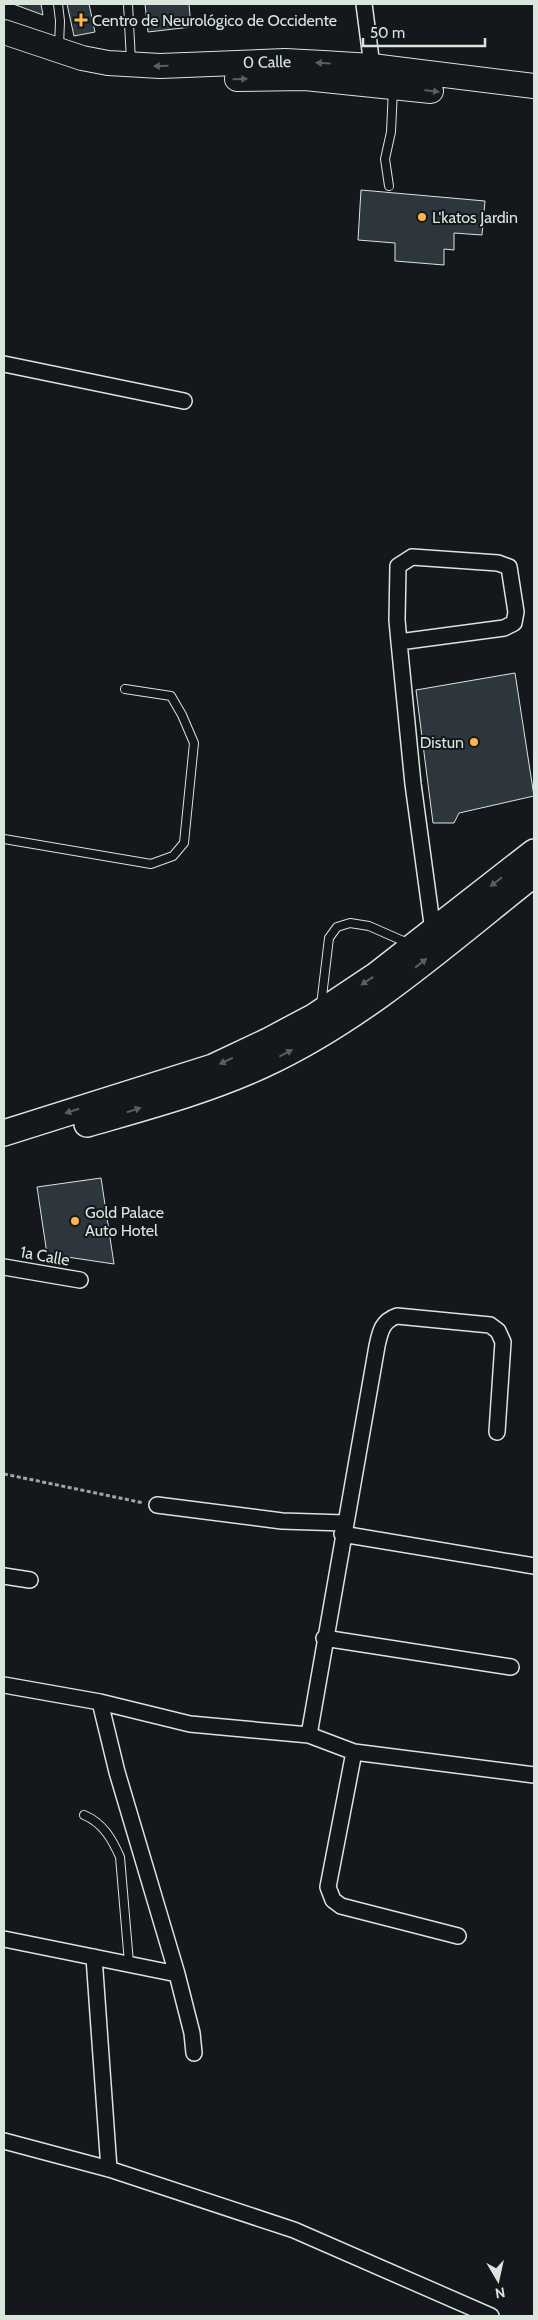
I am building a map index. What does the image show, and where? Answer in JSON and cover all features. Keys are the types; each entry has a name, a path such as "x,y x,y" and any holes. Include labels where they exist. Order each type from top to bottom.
{"highway":[{"path":"4,1133 213,1067 268,1041 320,1012 374,976 534,852"},
{"path":"4,1150 188,1094 263,1065 319,1035 382,993 534,874"}],"main road":[{"name":"0 Calle","path":"4,32 82,58 131,65 285,61 372,66 534,86"},
{"name":"0 Calle","path":"4,49 55,67 108,79 165,82 304,78 393,86 534,103"}],"street":[{"path":"364,4 372,66"},
{"path":"4,364 184,401"},
{"path":"399,642 504,628 514,624 516,612 508,566 498,563 412,558 398,566 396,620 413,784 424,938"},
{"name":"1a Calle","path":"4,1267 80,1280"},
{"path":"309,1735 343,1528 377,1346 381,1328 388,1318 397,1316 490,1325 498,1331 503,1342 497,1432"},
{"path":"157,1505 343,1528 534,1566"},
{"path":"4,1576 30,1580"},
{"path":"324,1638 511,1668"},
{"path":"4,1685 100,1702 190,1724 309,1735 354,1752 534,1775"},
{"path":"100,1702 118,1772 177,1974 192,2033 194,2054"},
{"path":"354,1752 328,1887 333,1900 341,1906 458,1936"},
{"path":"4,1939 177,1974"},
{"path":"94,1956 109,2169"},
{"path":"4,2141 109,2169 294,2230 491,2316"}],"lane":[{"path":"58,4 60,22 59,51"},
{"path":"128,4 131,65"},
{"path":"388,186 385,159 391,132 393,86"},
{"path":"4,840 152,864 173,856 184,843 194,743 171,696 125,689"},
{"path":"320,1012 329,938 338,928 350,923 424,938"},
{"path":"84,1815 94,1819 102,1827 113,1841 120,1857 129,1963"}],"path":[{"path":"4,1474 157,1505"}],"building":[{"path":"13,4 41,4 43,15"},
{"path":"67,4 89,4 95,32 74,36"},
{"path":"145,4 189,4 191,27 148,32"},
{"name":"L'katos Jardin","path":"361,190 485,201 482,235 454,233 454,250 444,249 444,265 395,261 395,243 358,240"},
{"name":"Distun","path":"515,673 534,796 459,813 454,823 433,823 416,690"},
{"name":"Gold Palace Auto Hotel","path":"101,1178 114,1264 47,1254 37,1187"}],"place":[{"name":"Centro de Neurológico de Occidente","path":"81,20"},
{"name":"L'katos Jardin","path":"422,217"},
{"name":"Distun","path":"474,742"},
{"name":"Gold Palace Auto Hotel","path":"75,1221"}]}
